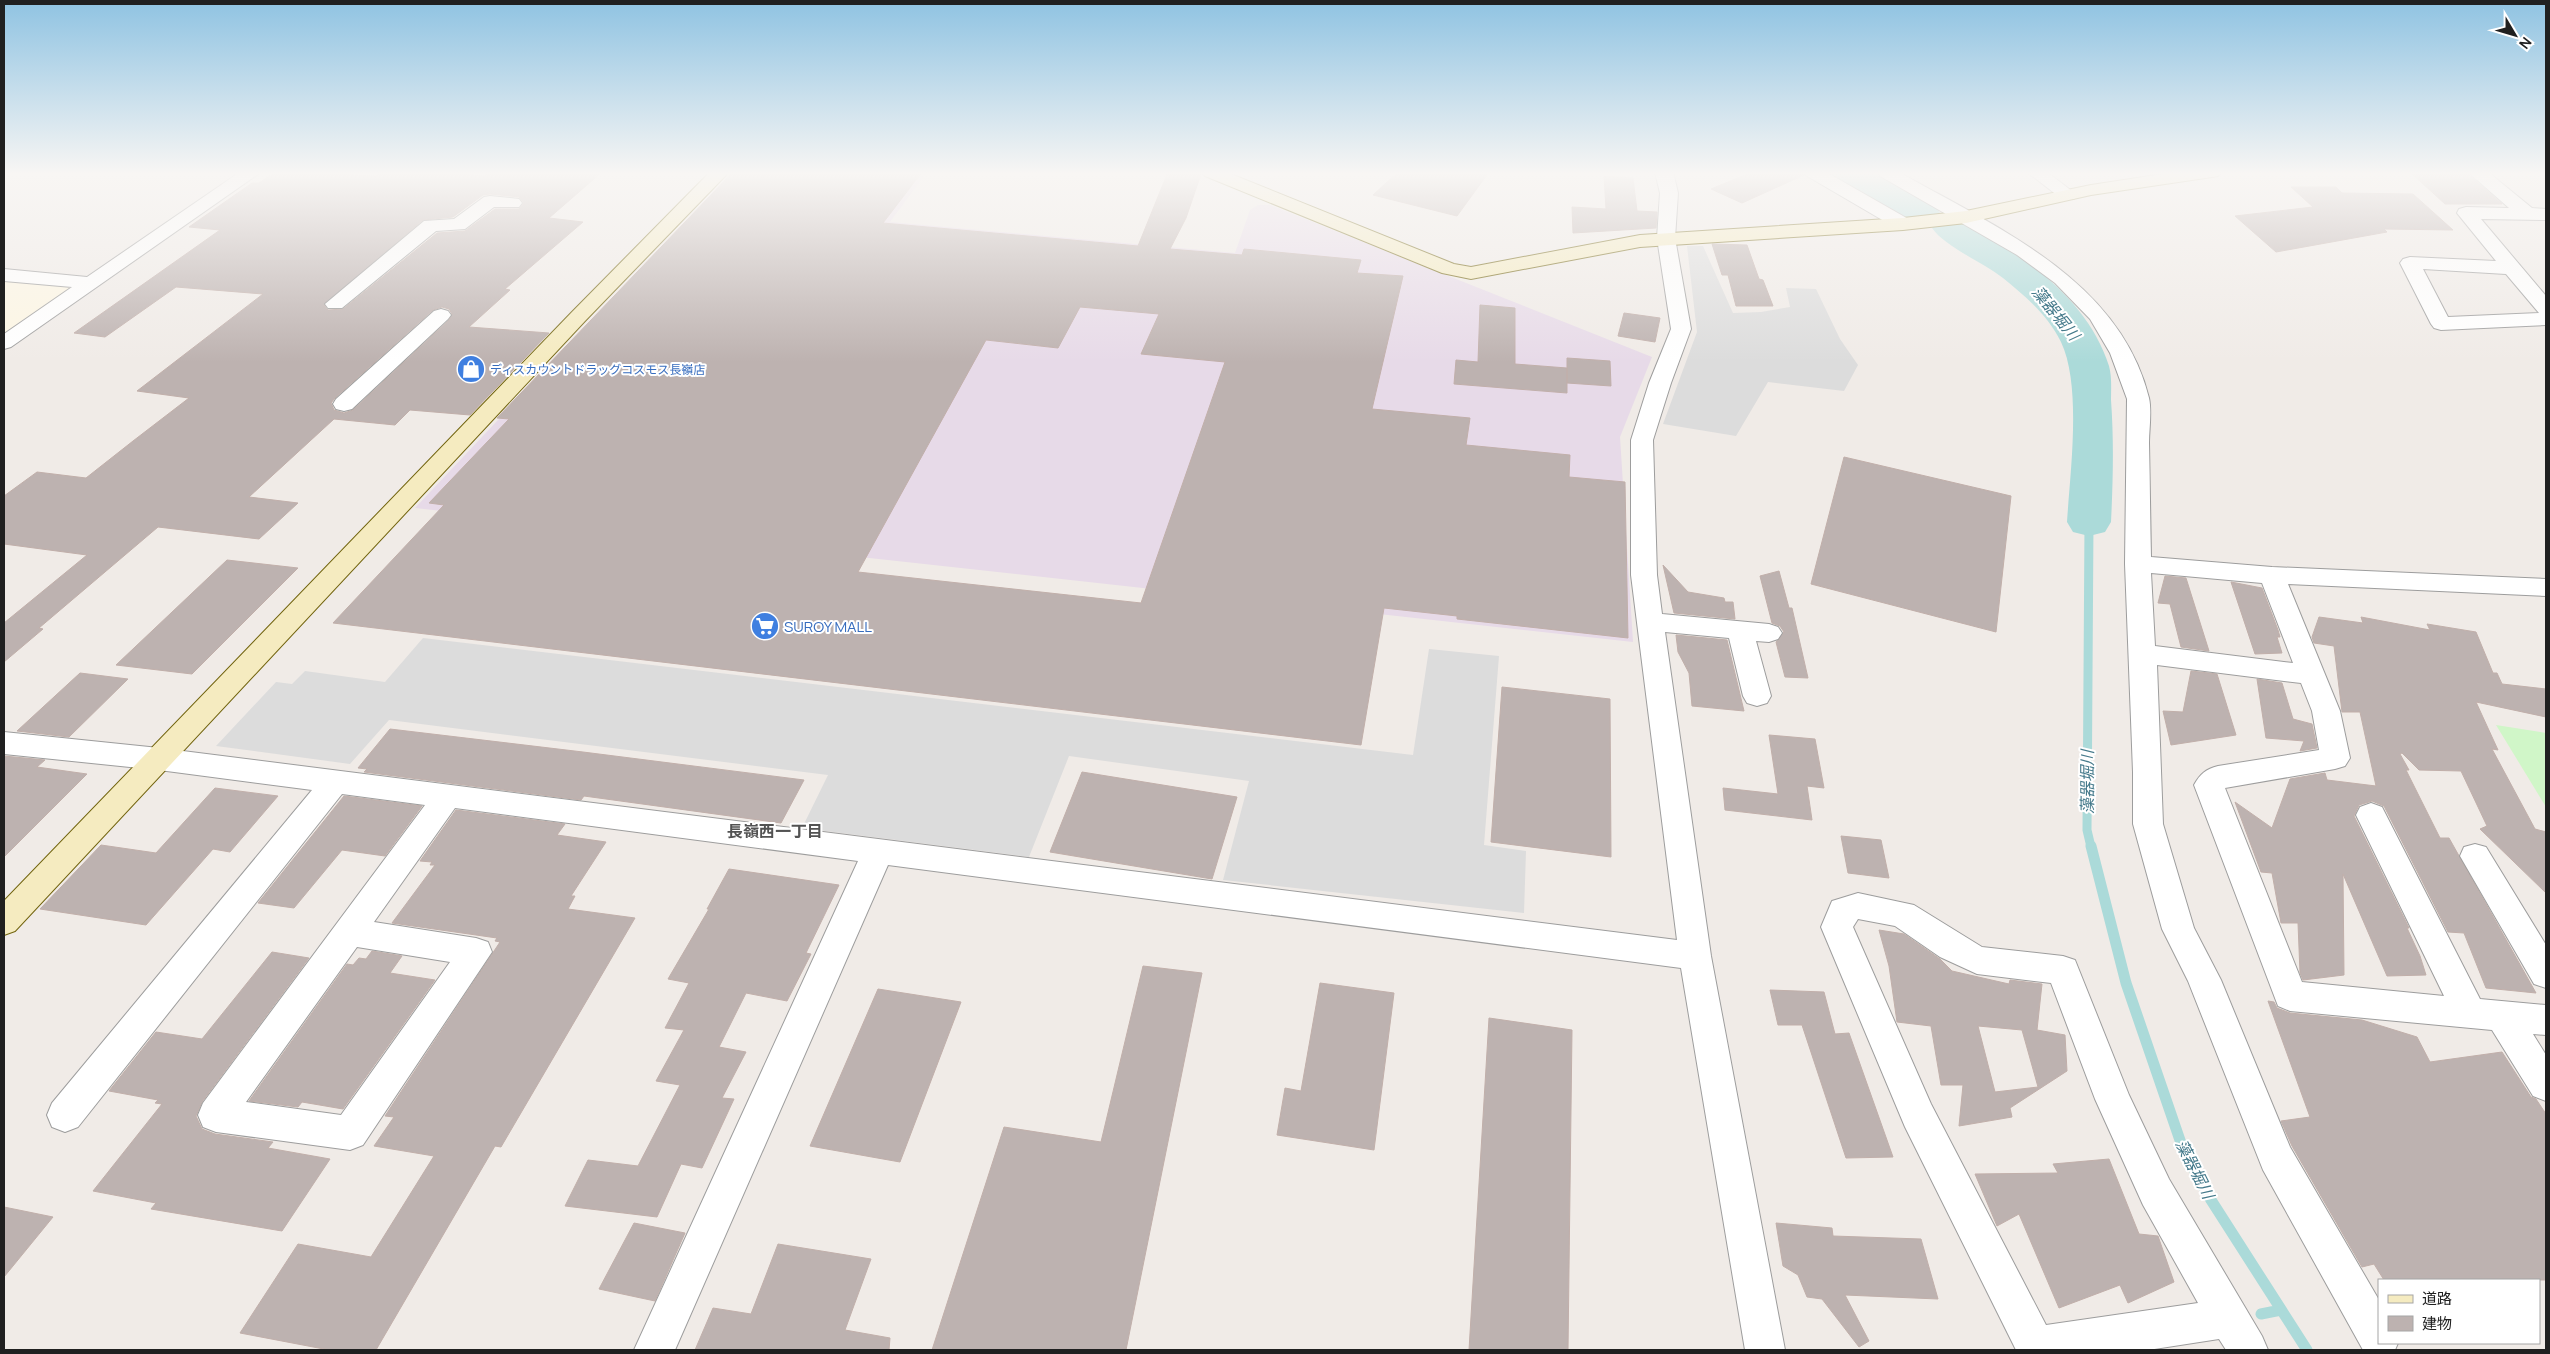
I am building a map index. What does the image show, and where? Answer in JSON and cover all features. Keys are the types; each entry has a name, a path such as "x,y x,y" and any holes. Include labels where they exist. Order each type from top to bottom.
{"street":[{"path":"4,343 161,235"},
{"path":"335,304 419,235"},
{"path":"4,922 578,317 658,235"},
{"path":"1367,235 1458,272 1484,272 1640,241 1714,235"},
{"path":"1997,235 2024,251 2062,279 2098,316 2121,353 2138,399 2138,564 2148,772 2148,824 2178,929 2204,980 2276,1158 2378,1337"},
{"path":"2485,235 2546,309"},
{"path":"1666,238 1681,329 1660,384 1642,440 1644,575 1695,956 1765,1350"},
{"path":"2512,268 2410,263 2441,324 2546,319"},
{"path":"4,275 92,283"},
{"path":"344,404 441,315"},
{"path":"2138,564 2272,575 2546,587"},
{"path":"2272,575 2326,711 2335,758 2218,777 2209,784 2290,996 2546,1020"},
{"path":"1650,622 1769,633"},
{"path":"1740,630 1758,696"},
{"path":"2142,654 2312,675"},
{"path":"4,743 158,759 1695,956"},
{"path":"65,1115 335,782"},
{"path":"350,932 476,952 350,1133 216,1115 448,796"},
{"path":"2370,816 2470,1013"},
{"path":"654,1350 879,850"},
{"path":"2475,856 2546,974"},
{"path":"1858,906 1903,914 1952,947 1977,960 2063,970 2113,1099 2156,1192 2239,1334 2036,1349 1918,1115 1837,927 1843,910 1858,906"},
{"path":"2503,1017 2546,1084"}],"shaded area":[{"path":"672,235 1037,235 1235,253 1241,235 1346,235 1652,357 1620,437 1633,642 415,508"},
{"path":"1687,246 1703,246 1733,313 1761,312 1790,307 1786,288 1816,289 1840,339 1858,365 1844,391 1768,382 1736,436 1663,424 1697,332"},
{"path":"4,279 64,284 80,286 4,337"},
{"path":"423,638 1413,755 1429,649 1499,656 1484,845 1526,851 1524,913 1223,880 1249,781 1069,756 1029,857 802,828 828,775 389,720 350,764 216,746 276,682 292,684 305,671 385,682"}],"green space":[{"path":"2496,725 2546,733 2546,807"}],"building":[{"path":"213,235 405,235 324,305 328,310 343,309 434,235 568,235 505,289 510,290 469,327 549,333 470,415 410,410 395,425 334,419 249,497 298,503 259,539 158,527 39,628 43,629 4,662 4,623 87,555 4,544 4,496 37,472 86,478 189,398 137,391 263,294 176,287 105,337 74,333","holes":["442,307 449,309 452,314 449,320 353,410 344,413 334,410 331,403 335,398 433,310"]},
{"path":"672,235 1018,235 1138,246 1142,235 1177,235 1170,249 1242,255 1244,249 1361,260 1357,273 1403,276 1372,409 1470,418 1466,445 1570,455 1569,477 1625,482 1628,638 1457,619 1457,616 1384,608 1361,745 333,623 444,505 429,503 509,419 497,418","holes":["1080,307 1159,314 1141,354 1225,362 1141,603 858,572 986,340 1058,348"]},
{"path":"2257,235 2369,235 2276,252"},
{"path":"1712,244 1747,245 1759,279 1763,280 1773,306 1736,306 1728,275 1722,275"},
{"path":"1480,305 1515,308 1515,364 1567,368 1567,393 1454,384 1456,360 1478,362"},
{"path":"1624,313 1660,318 1655,342 1618,336"},
{"path":"1567,358 1610,361 1611,386 1567,383"},
{"path":"1844,457 2011,496 1996,632 1811,584"},
{"path":"227,560 298,568 192,674 116,665"},
{"path":"1663,565 1688,592 1724,598 1725,602 1733,602 1735,619 1674,613"},
{"path":"1779,571 1789,608 1792,608 1808,678 1785,677 1776,642 1784,632 1780,626 1772,623 1760,576"},
{"path":"2165,576 2186,578 2209,651 2181,647 2170,604 2158,603"},
{"path":"2231,582 2262,588 2278,630 2280,637 2277,637 2282,653 2255,654"},
{"path":"2319,617 2363,623 2361,617 2430,630 2427,624 2476,632 2493,673 2497,673 2502,684 2546,689 2546,717 2476,702 2498,750 2492,749 2535,829 2546,832 2546,893 2480,829 2487,826 2461,771 2419,770 2402,753 2400,754 2440,838 2449,838 2536,993 2486,988 2464,933 2448,932 2384,806 2372,801 2359,805 2354,816 2409,928 2407,928 2420,956 2426,975 2387,976 2343,874 2344,975 2303,980 2300,973 2298,923 2281,923 2272,873 2261,872 2235,802 2272,828 2290,779 2325,773 2327,780 2376,786 2360,712 2342,712 2334,646 2314,643 2312,637"},
{"path":"1676,635 1727,640 1744,711 1692,706 1689,673 1678,652"},
{"path":"2191,671 2217,674 2236,735 2171,745 2163,711 2183,712"},
{"path":"80,673 128,679 69,737 17,731"},
{"path":"2257,679 2282,683 2293,719 2312,724 2317,748 2300,751 2304,741 2266,738"},
{"path":"1502,687 1610,699 1611,857 1491,842"},
{"path":"390,729 804,780 781,823 584,796 581,800 364,772 367,769 358,768"},
{"path":"1769,735 1815,739 1824,788 1807,786 1812,820 1725,810 1723,788 1778,794"},
{"path":"4,756 45,760 37,767 87,774 4,857"},
{"path":"1082,772 1237,797 1212,879 1050,852"},
{"path":"215,788 278,796 230,852 213,849 146,925 40,909 101,845 156,853"},
{"path":"344,796 422,806 385,856 342,850 294,908 258,903"},
{"path":"456,810 565,824 557,835 606,842 571,896 575,896 568,909 635,918 501,1147 495,1146 376,1350 329,1350 240,1333 298,1244 371,1257 434,1156 374,1146 394,1117 385,1116 500,942 495,941 497,938 392,923 435,865 430,865 432,862 420,861"},
{"path":"1841,836 1881,840 1889,878 1848,873"},
{"path":"729,869 839,885 806,953 811,954 787,1001 746,993 719,1047 746,1052 722,1098 734,1099 702,1168 681,1164 657,1217 565,1206 588,1160 638,1166 680,1085 656,1081 684,1030 665,1028 689,983 668,979 709,909 707,909"},
{"path":"1879,930 1904,934 1940,959 1952,971 2009,984 2010,980 2042,984 2037,1030 2065,1035 2067,1071 2010,1108 2012,1117 1959,1126 1963,1085 1941,1085 1931,1026 1897,1022 1889,966","holes":["1978,1026 2022,1030 2038,1087 1995,1092"]},
{"path":"372,951 402,956 390,973 435,980 343,1109 302,1102 298,1107 249,1101 347,964 353,965 359,958 366,959"},
{"path":"272,952 309,958 202,1102 196,1116 202,1129 215,1134 273,1142 268,1148 330,1159 282,1231 151,1209 156,1203 93,1191 162,1104 155,1103 158,1100 109,1091 156,1032 202,1039"},
{"path":"1143,966 1202,973 1126,1350 932,1350 1004,1127 1101,1142"},
{"path":"1320,983 1394,993 1374,1150 1277,1135 1285,1088 1301,1091"},
{"path":"878,989 961,1002 900,1162 810,1146"},
{"path":"1770,990 1824,992 1835,1034 1849,1033 1893,1157 1846,1158 1802,1025 1778,1025"},
{"path":"2268,1001 2274,1002 2277,1008 2290,1013 2362,1020 2417,1037 2430,1062 2502,1052 2531,1097 2536,1099 2546,1114 2546,1280 2383,1279 2374,1264 2362,1267 2292,1146 2281,1121 2310,1117"},
{"path":"1489,1018 1572,1030 1568,1350 1469,1350"},
{"path":"2109,1159 2139,1234 2158,1236 2174,1282 2128,1303 2120,1285 2059,1308 2019,1214 1997,1226 1975,1174 2058,1173 2053,1164"},
{"path":"4,1207 53,1217 4,1277"},
{"path":"634,1223 685,1233 655,1301 599,1289"},
{"path":"1776,1223 1832,1228 1833,1236 1921,1239 1938,1299 1845,1295 1869,1341 1859,1347 1822,1299 1807,1297 1798,1275 1783,1266"},
{"path":"778,1244 871,1259 845,1330 890,1338 889,1350 695,1350 713,1308 751,1314"}],"waterway":[{"name":"藻器堀川","path":"1961,235 2013,268 2033,284 2067,321 2080,342 2089,366 2091,381 2092,443 2089,522"},
{"name":"藻器堀川","path":"2089,522 2087,830 2091,847"},
{"name":"藻器堀川","path":"2091,846 2126,983 2183,1149 2211,1200 2307,1350"},
{"path":"2261,1314 2281,1310"}],"place":[{"name":"ディスカウントドラッグコスモス長嶺店","path":"471,369"},
{"name":"SUROY MALL","path":"765,626"}],"district":[{"name":"長嶺西一丁目","path":"775,831"}]}
